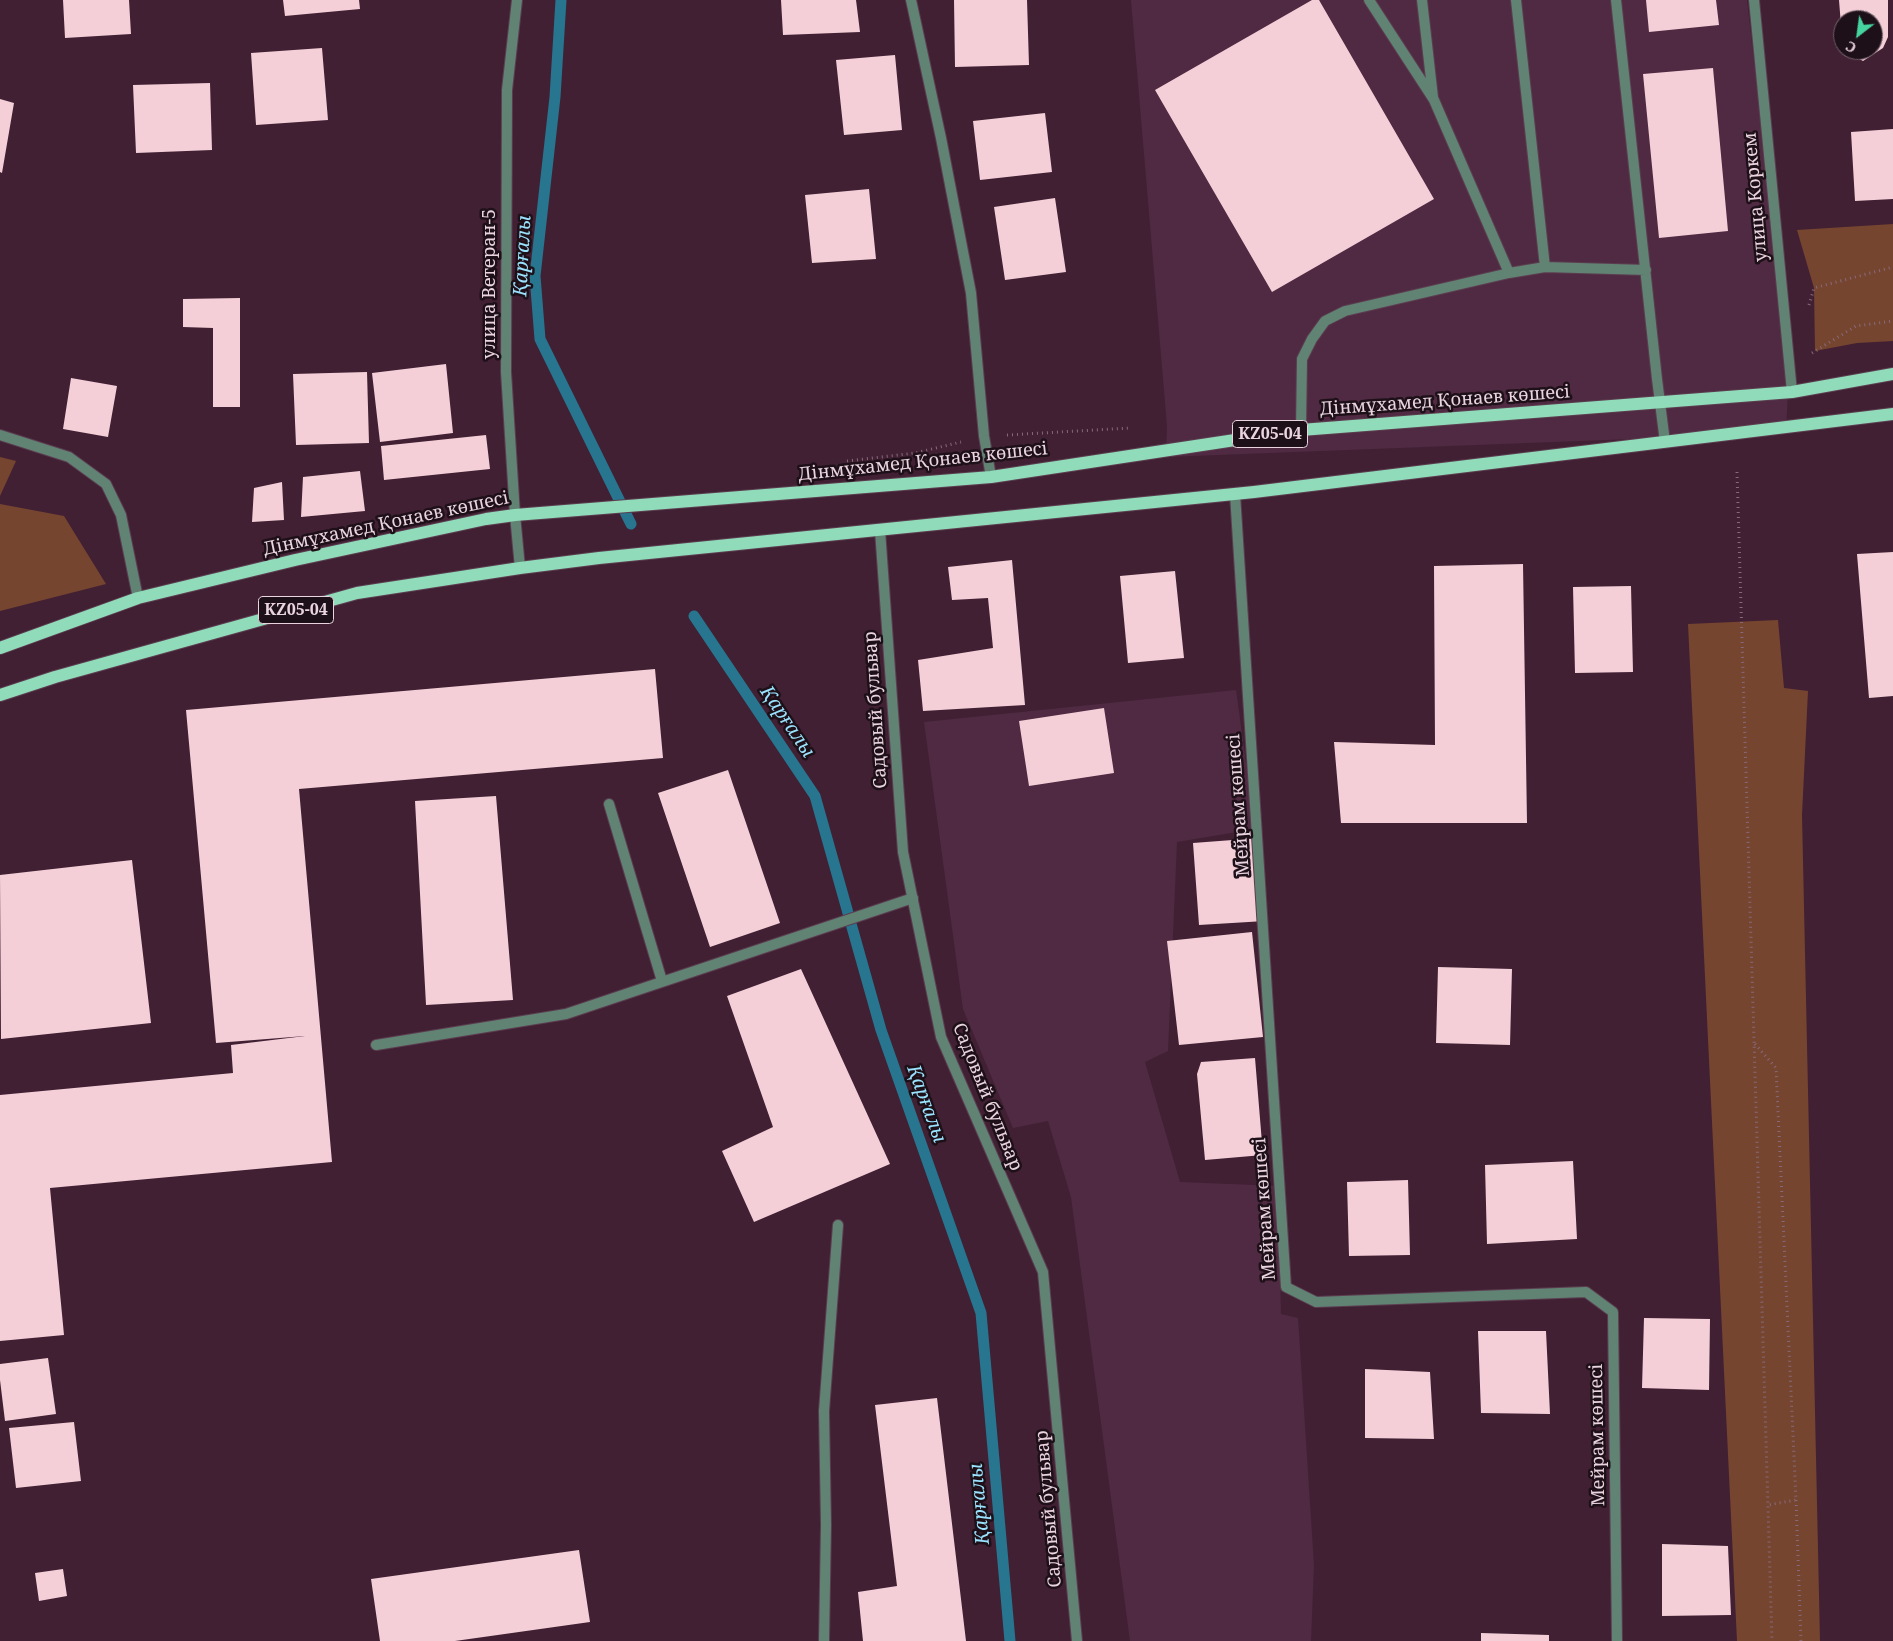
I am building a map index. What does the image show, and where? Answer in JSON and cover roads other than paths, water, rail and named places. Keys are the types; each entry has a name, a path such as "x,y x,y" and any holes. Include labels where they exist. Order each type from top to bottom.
{"main road":[{"name":"Дінмұхамед Қонаев көшесі","path":"0,648 138,598 295,560 486,519 515,515 991,477 1301,430 1792,392 1893,374"},
{"name":"KZ05-04","path":"0,695 55,676 357,593 520,568 599,558 1235,494 1893,414"}],"street":[{"name":"улица Ветеран-5","path":"517,0 507,90 506,372 520,568"},
{"path":"911,0 941,138 971,293 984,436 991,477"},
{"path":"1370,0 1434,100 1509,273"},
{"path":"1422,0 1434,100"},
{"path":"1516,0 1545,267"},
{"path":"1616,0 1665,442"},
{"name":"улица Коркем","path":"1754,0 1792,392"},
{"path":"1301,430 1302,359 1325,321 1345,310 1509,273 1545,267 1646,270"},
{"path":"0,435 69,457 106,484 121,515 138,598"},
{"name":"Мейрам көшесі","path":"1235,494 1286,1288 1316,1302 1586,1292 1613,1312 1617,1641"},
{"name":"Садовый бульвар","path":"880,530 903,852 941,1037 1043,1272 1077,1641"},
{"path":"609,804 662,981"},
{"path":"376,1045 566,1014 913,898"},
{"path":"824,1641 826,1525 824,1411 838,1225"}],"waterway":[{"name":"Қарғалы","path":"561,0 555,97 535,276 540,339 631,524"},
{"name":"Қарғалы","path":"694,616 815,796 881,1030 981,1313 1010,1641"}]}
